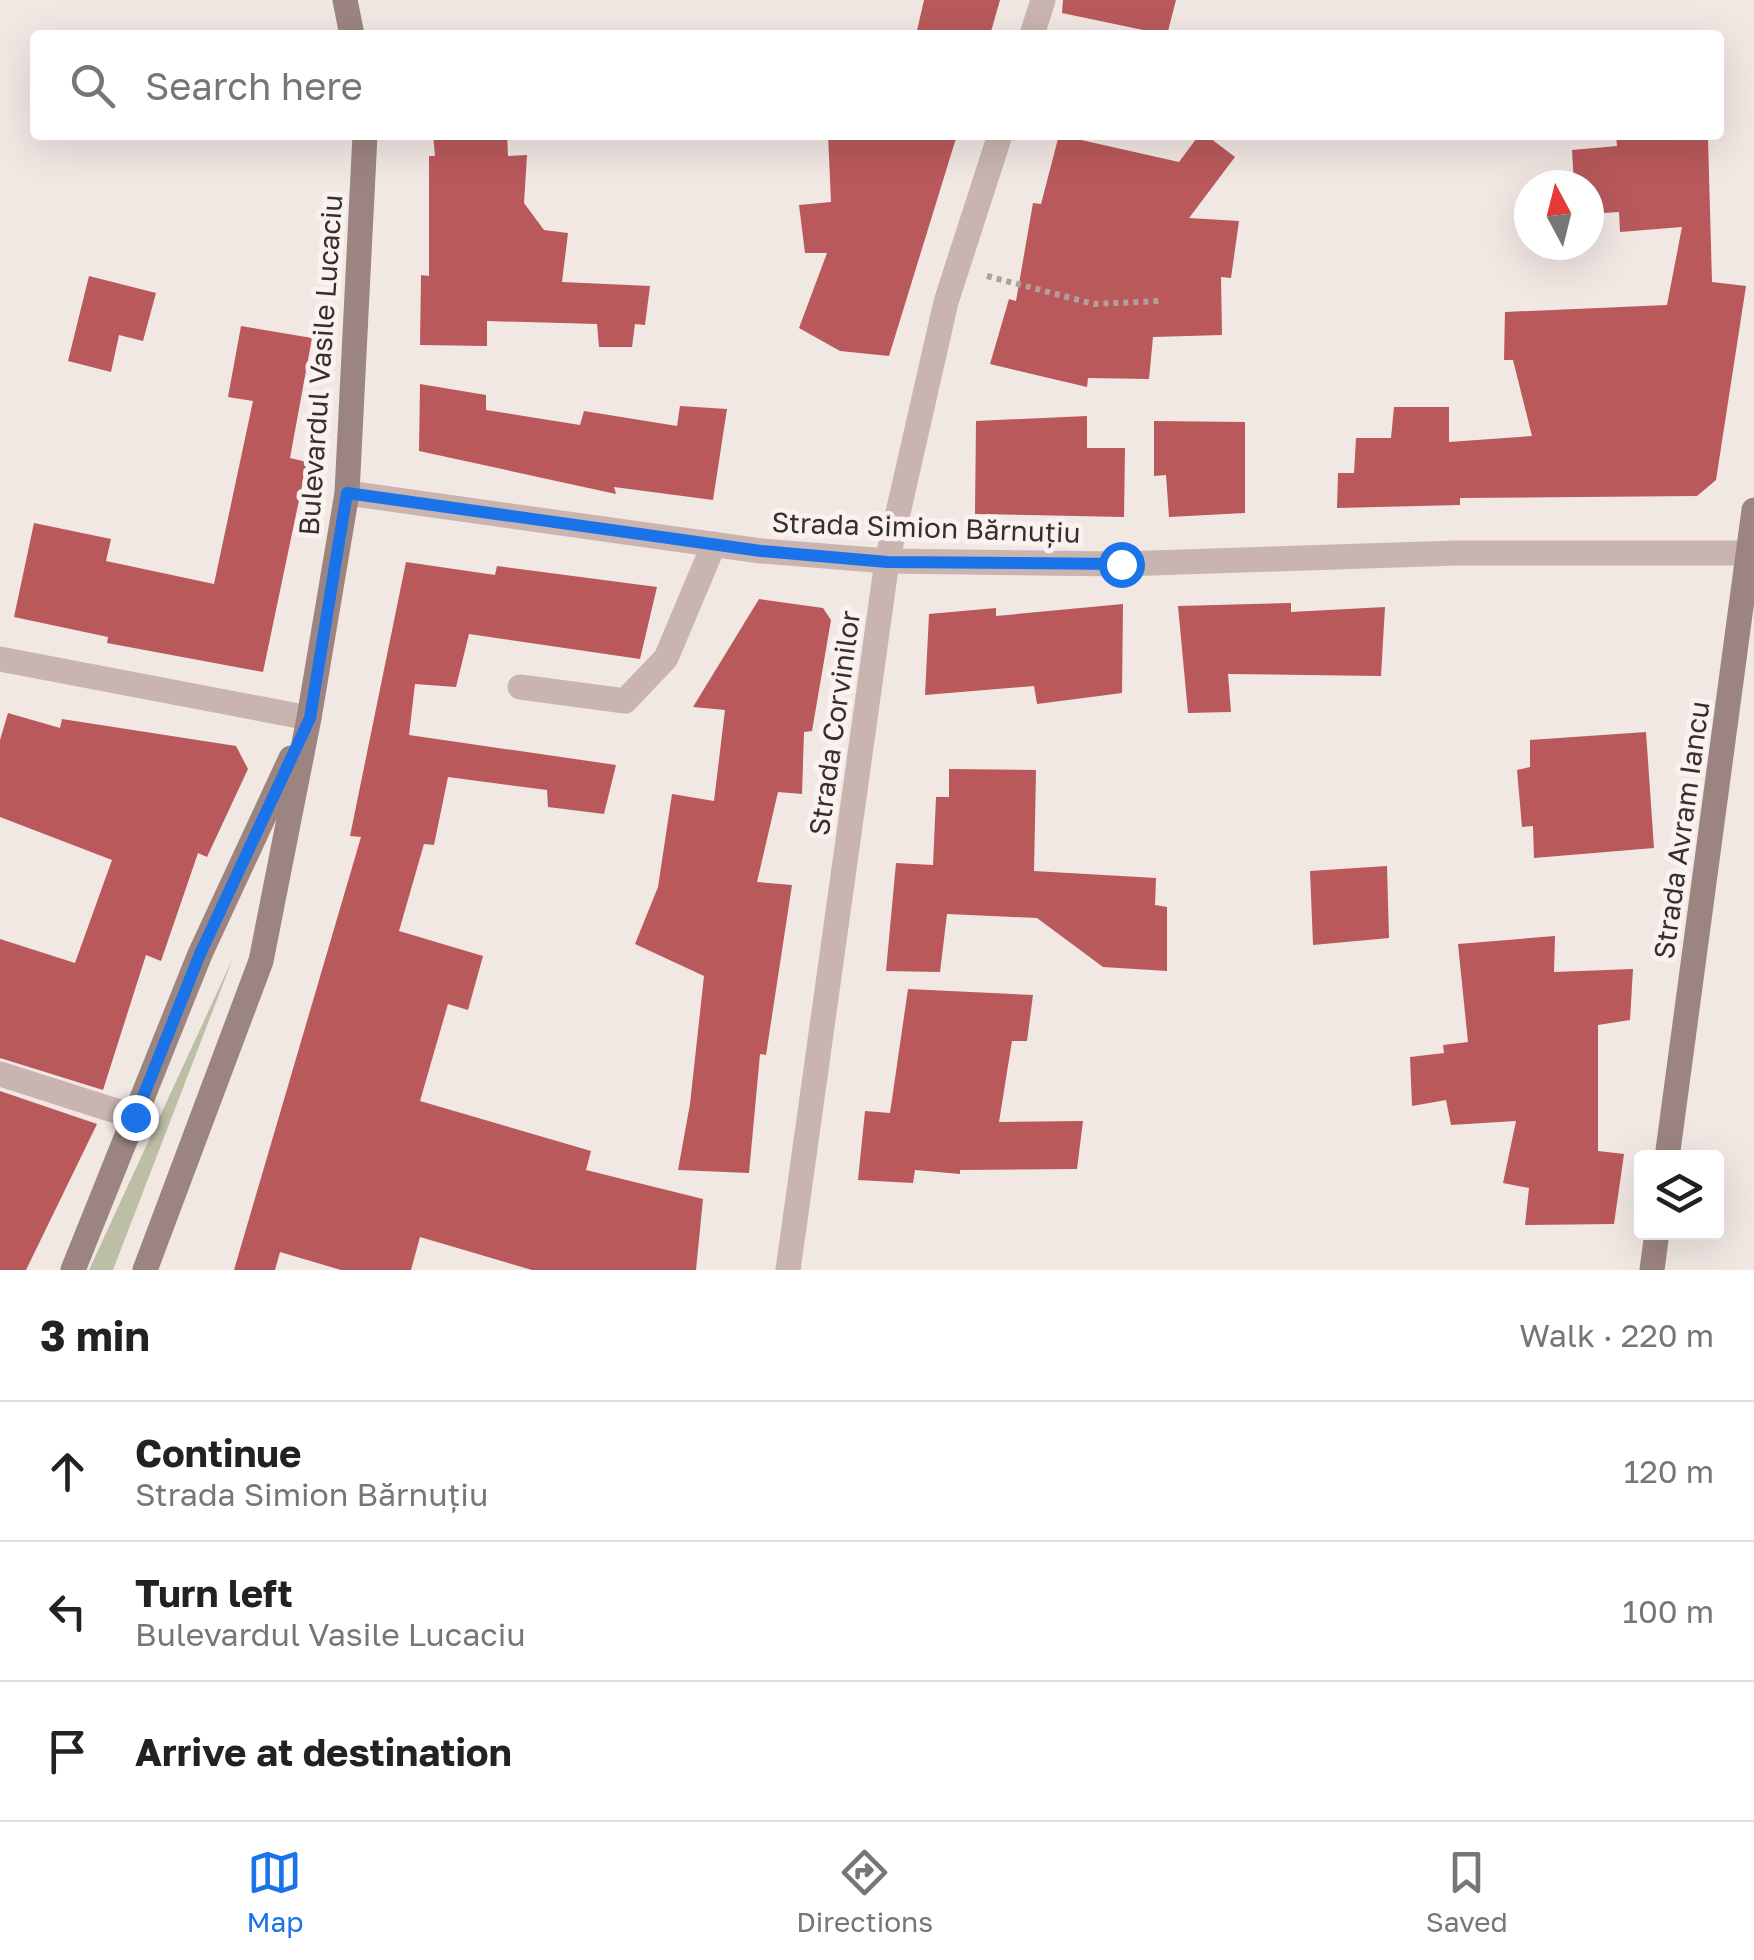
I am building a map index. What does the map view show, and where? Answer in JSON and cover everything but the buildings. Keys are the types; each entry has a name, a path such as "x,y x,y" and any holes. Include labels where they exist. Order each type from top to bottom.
{"main road":[{"path":"344,0 351,30"},
{"name":"Bulevardul Vasile Lucaciu","path":"145,1270 260,961 310,718 347,493 365,140"},
{"name":"Strada Avram Iancu","path":"1668,1150 1754,510"},
{"name":"Bulevardul Vasile Lucaciu","path":"73,1270 200,954 310,718"},
{"path":"1652,1270 1656,1240"}],"street":[{"path":"1034,30 1043,0"},
{"name":"Strada Corvinilor","path":"788,1270 887,562 957,268 998,140"},
{"name":"Strada Simion Bărnuțiu","path":"347,493 714,544 887,562 1121,564 1457,553 1748,554"},
{"path":"520,686 624,701 666,658 714,544"},
{"path":"0,659 310,718"},
{"path":"0,1074 135,1117"}],"path":[{"path":"957,268 1094,304 1160,301"}],"green space":[{"path":"233,958 113,1270 89,1270"}],"route":[{"path":"135,1117 200,954 310,718 347,493 761,551 887,562 1121,564"}]}
